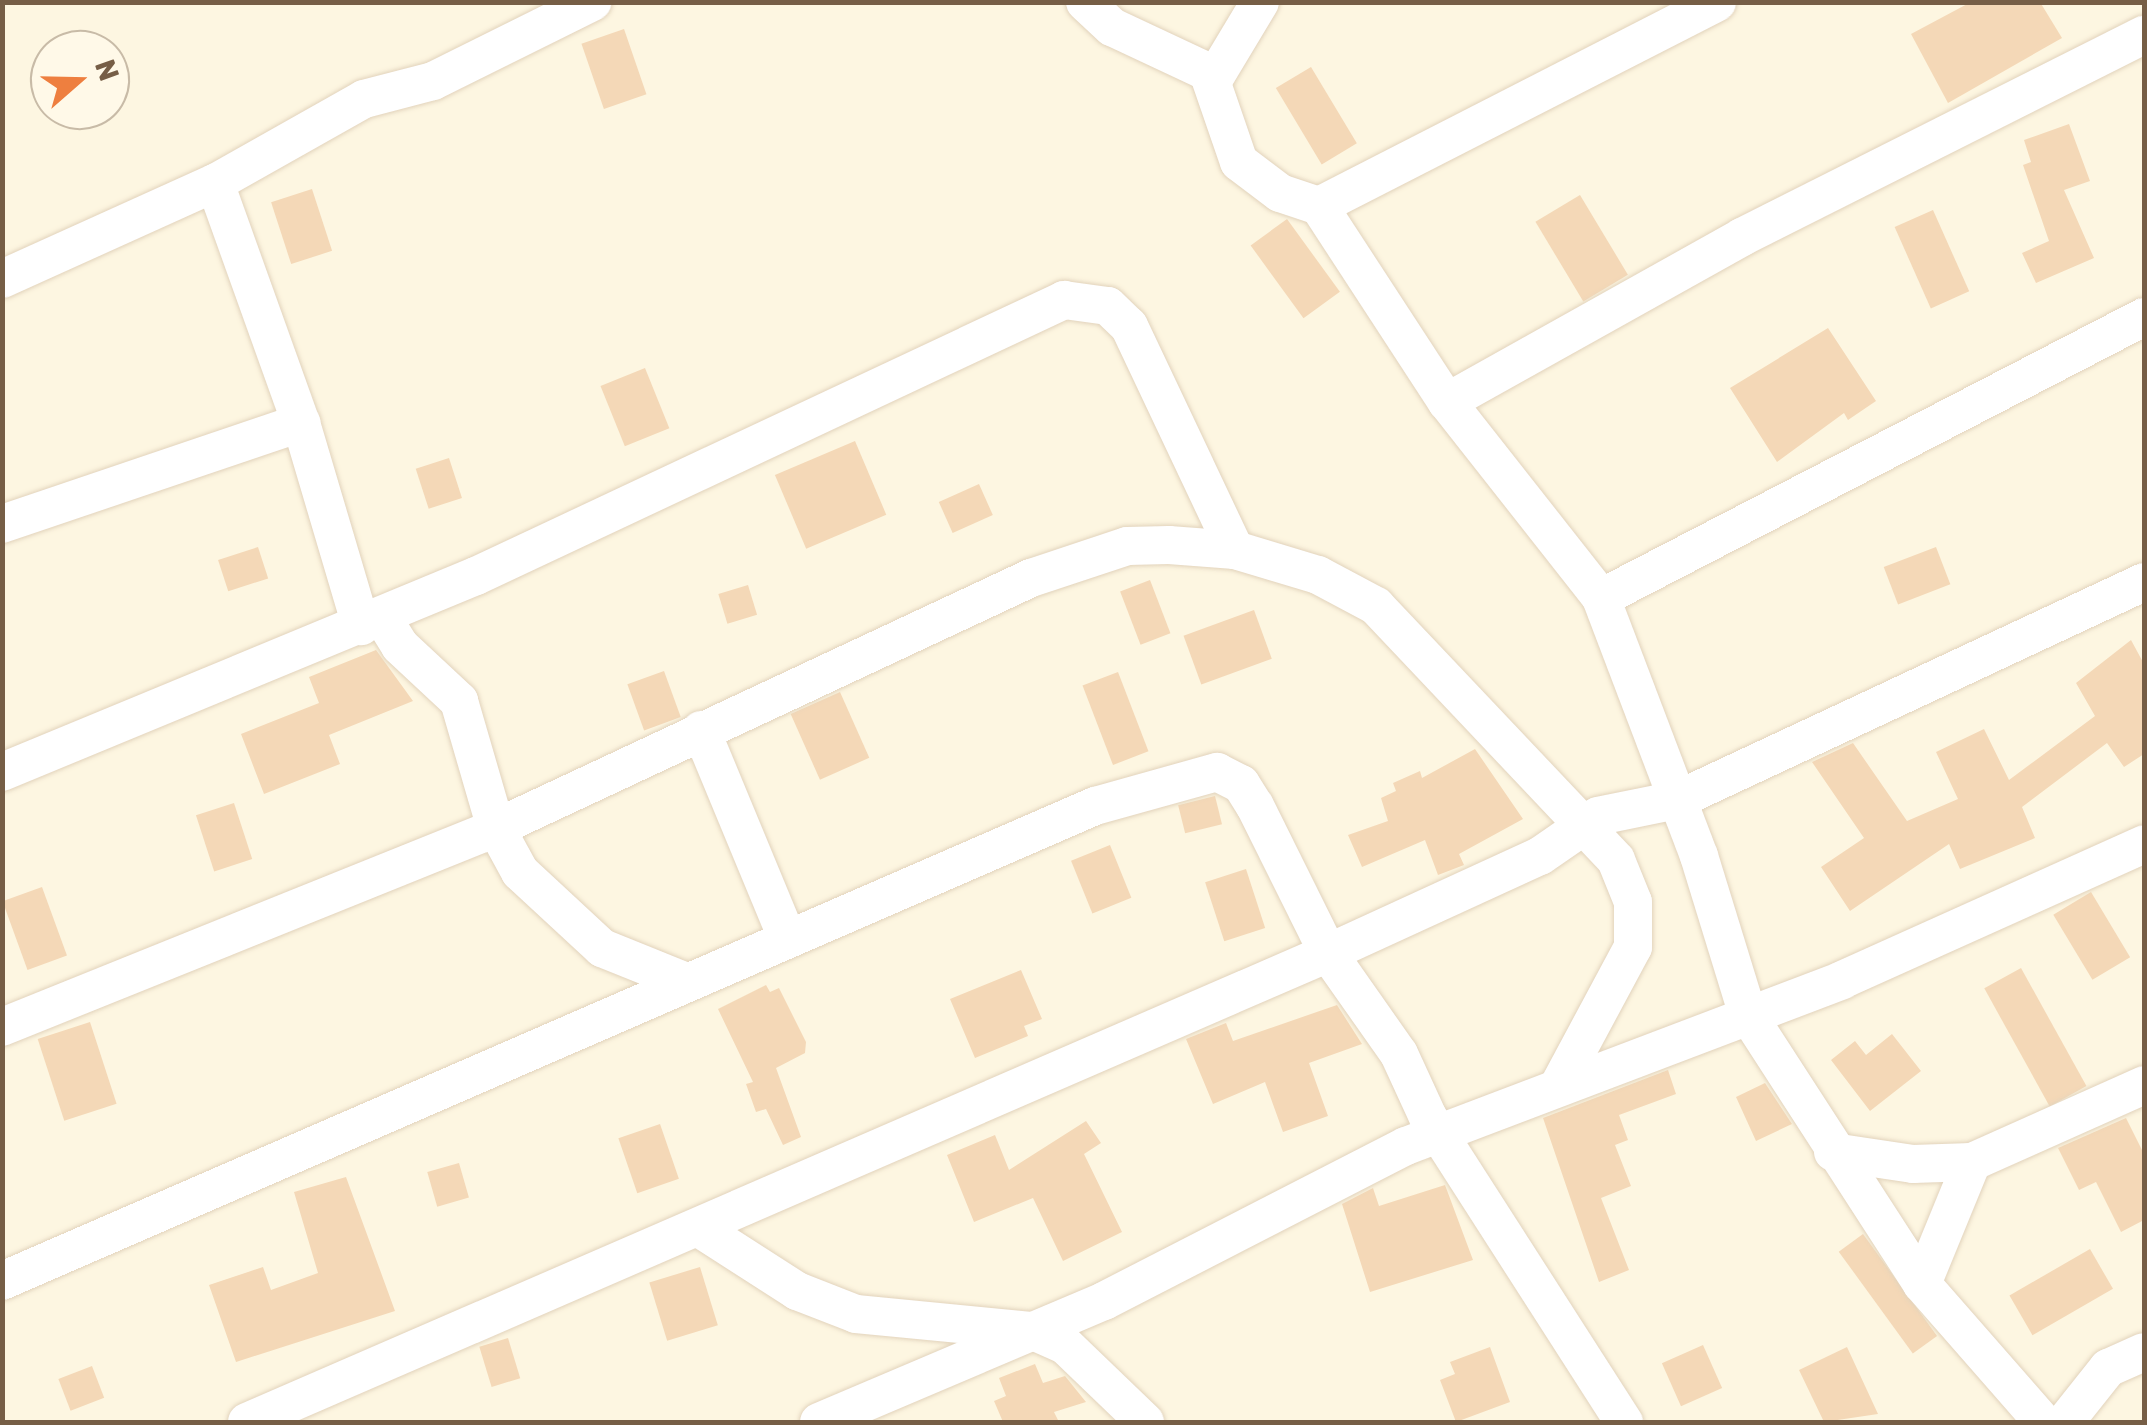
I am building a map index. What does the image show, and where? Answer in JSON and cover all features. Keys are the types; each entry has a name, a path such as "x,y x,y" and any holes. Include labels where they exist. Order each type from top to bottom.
{"street":[{"path":"2,279 215,183 364,100 433,81 592,2"},
{"path":"1085,2 1112,27 1197,63 1212,82 1239,162 1280,193 1320,206 1446,402 1601,598 1676,800 1748,1015 1832,1152 1922,1284 2043,1422"},
{"path":"1212,82 1260,2"},
{"path":"1320,206 1717,2"},
{"path":"1446,402 1742,237 2144,35"},
{"path":"215,183 372,622 459,701 496,828 520,872 568,924 602,948 684,982"},
{"path":"2,772 372,622 1064,300 1108,306 1129,326 1235,550"},
{"path":"1601,598 2144,316"},
{"path":"2,524 300,422"},
{"path":"2,1026 496,828 1032,578 1127,546 1235,550 1318,575 1376,606 1580,827 1616,860 1635,924 1622,972 1558,1087"},
{"path":"247,1422 1328,953 1540,856 1580,827 1676,800 2144,582"},
{"path":"701,730 787,938"},
{"path":"2,1282 293,1151 615,1021 684,982 787,938 869,910 1095,806 1217,772 1240,784 1255,806 1328,953 1400,1054 1440,1132 1624,1422"},
{"path":"819,1422 1033,1331 1440,1132 1748,1015 2144,844"},
{"path":"1832,1152 1913,1164 1972,1162 2144,1084"},
{"path":"1922,1284 1972,1162"},
{"path":"699,1228 797,1292 856,1314 1033,1331 1064,1345 1145,1422"},
{"path":"2066,1422 2097,1377 2144,1352"}],"building":[{"path":"1971,2 2040,2 2062,38 1948,103 1911,34"},
{"path":"624,29 646,94 604,109 581,44"},
{"path":"1311,67 1357,143 1322,164 1276,88"},
{"path":"2069,124 2090,181 2064,190 2094,258 2036,283 2022,253 2049,241 2023,165 2031,162 2024,140"},
{"path":"312,189 332,251 291,264 271,202"},
{"path":"1580,195 1628,275 1583,301 1535,222"},
{"path":"1933,210 1969,291 1931,308 1895,227"},
{"path":"1287,219 1340,292 1303,318 1251,245"},
{"path":"1828,328 1876,401 1848,420 1844,413 1777,462 1730,388"},
{"path":"645,368 669,428 625,446 600,386"},
{"path":"855,441 886,515 806,549 775,475"},
{"path":"449,458 462,498 429,509 416,469"},
{"path":"979,484 993,515 953,533 939,502"},
{"path":"258,547 268,578 228,591 218,560"},
{"path":"1936,547 1950,584 1898,604 1884,567"},
{"path":"1150,580 1170,633 1141,645 1120,591"},
{"path":"748,585 757,615 727,624 718,594"},
{"path":"1254,610 1272,659 1201,685 1184,636"},
{"path":"2131,640 2144,664 2144,754 2124,767 2107,743 2022,807 2035,838 1960,869 1949,844 1850,911 1821,867 1864,838 1812,762 1853,743 1907,821 1958,799 1936,752 1984,729 2009,780 2095,716 2076,683"},
{"path":"376,650 413,701 329,735 340,764 264,794 241,734 319,703 309,677"},
{"path":"664,671 681,717 644,730 627,684"},
{"path":"1118,672 1148,751 1113,765 1083,686"},
{"path":"840,692 869,758 820,780 791,714"},
{"path":"1475,749 1523,819 1459,854 1464,865 1438,875 1425,840 1362,867 1348,835 1388,821 1381,798 1396,791 1393,783 1420,771 1422,778"},
{"path":"1215,796 1222,824 1185,833 1178,805"},
{"path":"234,803 252,859 214,871 196,815"},
{"path":"1110,845 1131,898 1092,914 1071,861"},
{"path":"1246,869 1265,928 1224,941 1205,882"},
{"path":"42,887 67,956 28,970 3,901"},
{"path":"2091,892 2130,957 2092,980 2053,915"},
{"path":"2021,968 2086,1086 2050,1106 1984,988"},
{"path":"1021,970 1042,1019 1024,1026 1028,1036 975,1058 950,999"},
{"path":"766,985 770,992 779,988 806,1042 805,1053 776,1068 801,1137 783,1145 766,1109 756,1112 746,1084 753,1082 718,1009"},
{"path":"1337,1005 1362,1044 1309,1063 1328,1116 1283,1132 1265,1082 1213,1104 1186,1039 1226,1023 1233,1041"},
{"path":"90,1022 117,1104 64,1121 38,1039"},
{"path":"1892,1034 1921,1071 1870,1111 1831,1060 1855,1041 1866,1055"},
{"path":"1668,1070 1676,1094 1619,1115 1628,1140 1615,1145 1631,1186 1601,1198 1629,1270 1599,1282 1543,1118"},
{"path":"1765,1083 1792,1124 1756,1141 1736,1097"},
{"path":"2126,1118 2144,1154 2144,1220 2121,1232 2096,1182 2079,1190 2058,1148"},
{"path":"1086,1121 1101,1143 1084,1154 1122,1232 1063,1261 1033,1198 974,1222 947,1155 995,1135 1009,1170"},
{"path":"660,1124 679,1179 637,1193 618,1138"},
{"path":"459,1163 469,1198 437,1207 427,1172"},
{"path":"346,1177 395,1311 236,1362 209,1285 263,1267 271,1290 318,1273 294,1192"},
{"path":"1445,1185 1473,1260 1370,1292 1342,1204 1373,1188 1379,1206"},
{"path":"1863,1234 1937,1336 1913,1354 1839,1252"},
{"path":"2090,1249 2113,1289 2032,1335 2009,1296"},
{"path":"700,1267 718,1325 667,1341 649,1282"},
{"path":"508,1338 520,1378 492,1387 479,1347"},
{"path":"1703,1345 1722,1388 1681,1406 1662,1363"},
{"path":"1490,1347 1510,1402 1456,1422 1440,1380 1455,1374 1450,1362"},
{"path":"1847,1347 1878,1414 1824,1422 1799,1370"},
{"path":"1035,1364 1043,1383 1065,1376 1086,1402 1054,1412 1059,1422 1003,1422 994,1401 1006,1396 999,1378"},
{"path":"92,1366 104,1398 71,1411 58,1379"}]}
